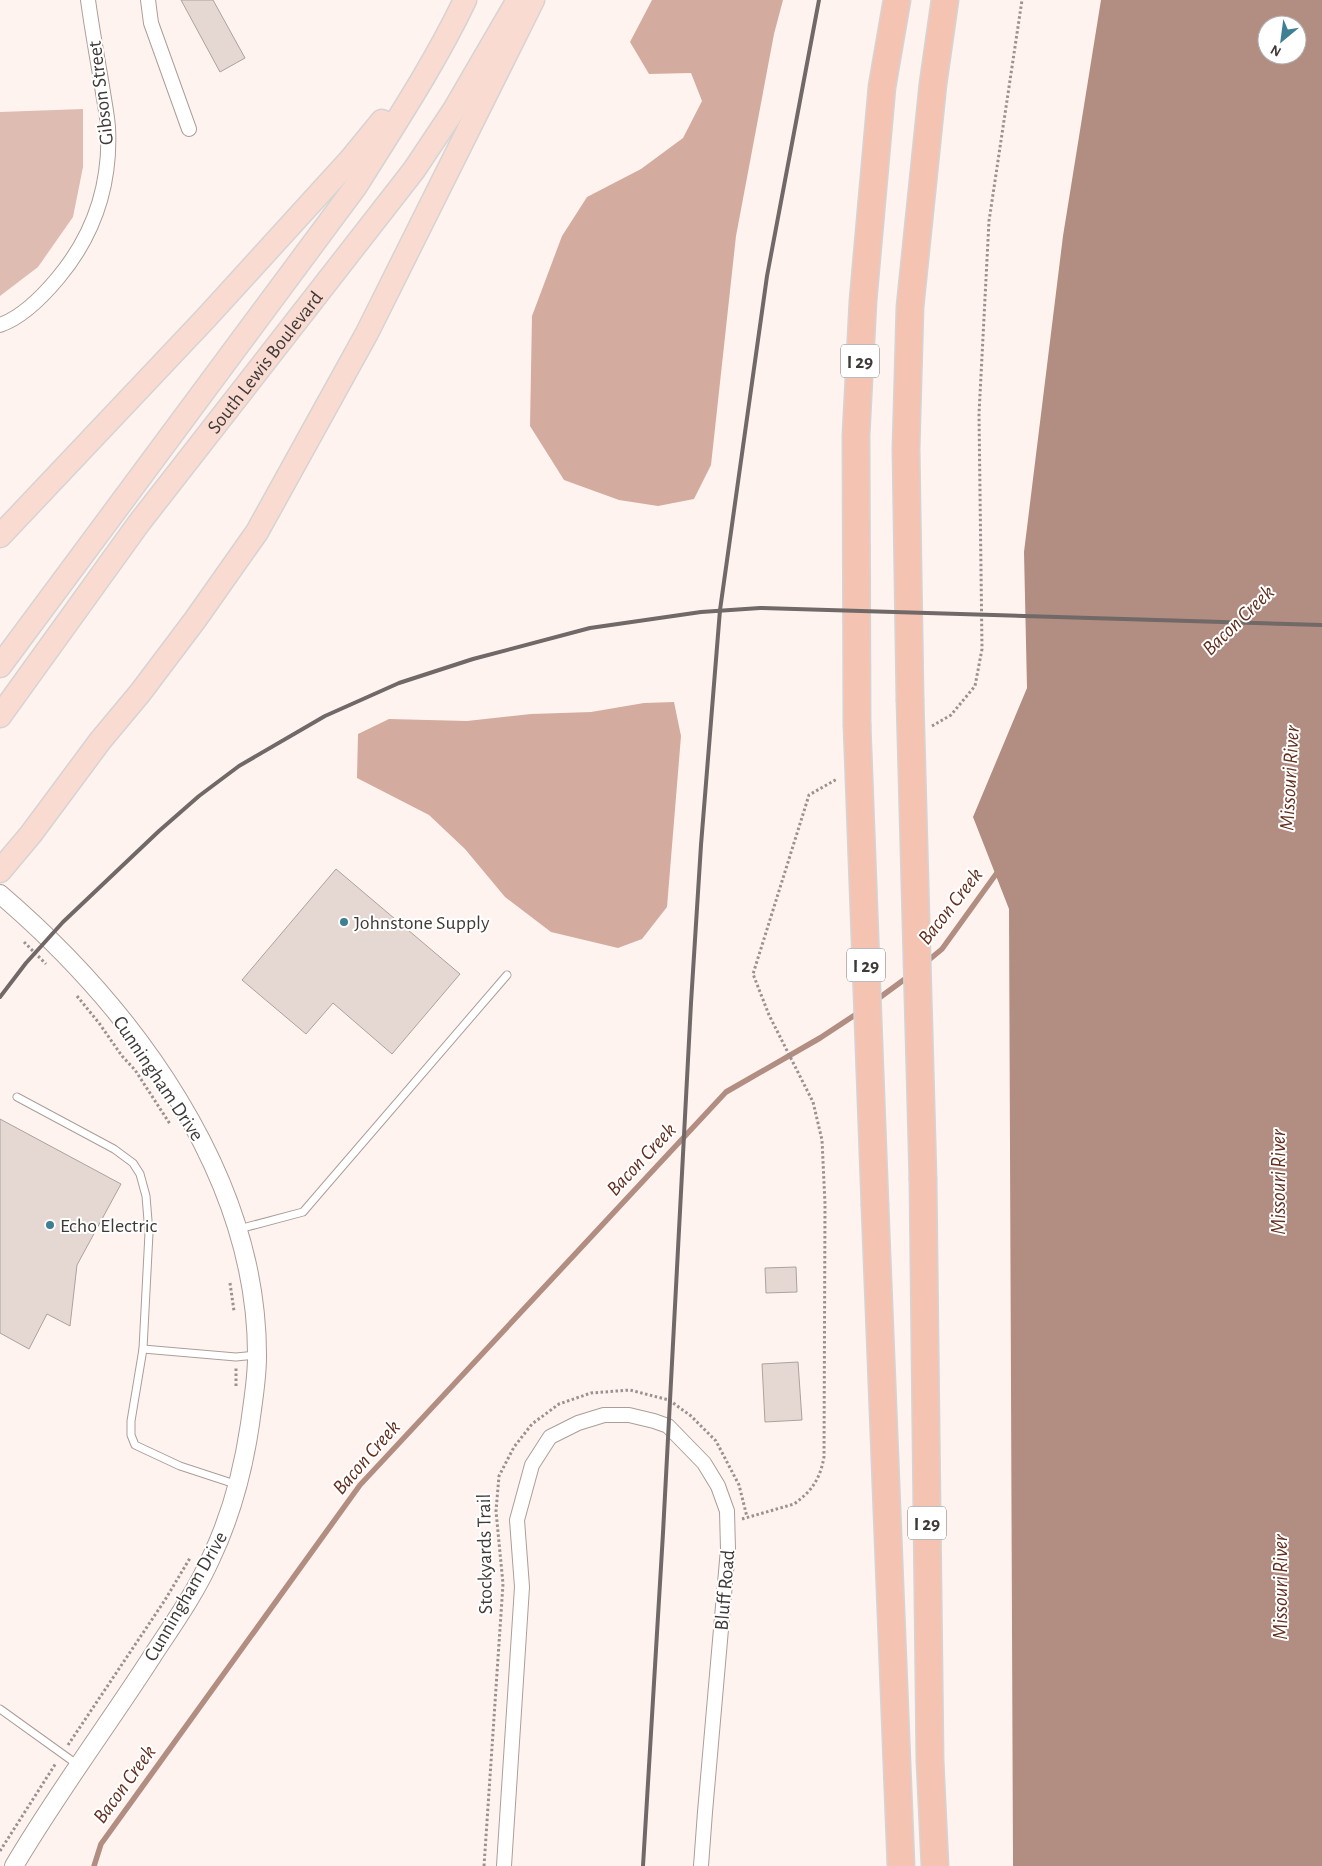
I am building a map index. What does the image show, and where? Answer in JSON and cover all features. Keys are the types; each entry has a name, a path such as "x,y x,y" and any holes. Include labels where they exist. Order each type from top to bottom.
{"highway":[{"name":"I 29","path":"897,0 882,87 861,330 856,435 857,724 901,1866"},
{"name":"I 29","path":"935,1866 930,1761 923,1180 910,699 906,449 910,307 933,84 945,0"}],"main road":[{"name":"South Lewis Boulevard","path":"0,666 356,186 401,117 465,0"},
{"name":"South Lewis Boulevard","path":"0,716 139,524 414,170 454,110 518,0"},
{"path":"0,871 195,620 257,532 367,333 533,0"},
{"path":"0,536 206,318 350,160 434,59"}],"street":[{"name":"Gibson Street","path":"0,325 27,309 46,292 72,261 89,232 102,195 107,158 108,127 88,0"},
{"path":"148,0 151,23 189,130"},
{"name":"Cunningham Drive","path":"0,894 18,909 102,995 167,1081 205,1147 226,1193 238,1229 254,1307 257,1355 256,1384 245,1456 229,1519 210,1561 180,1614 40,1822 14,1866"},
{"name":"Bluff Road","path":"504,1866 522,1588 517,1520 532,1465 550,1437 578,1423 604,1415 629,1415 654,1420 668,1426 704,1463 718,1486 727,1511 728,1549 701,1866"}],"lane":[{"path":"238,1229 303,1212 506,975"},
{"path":"17,1097 114,1149 133,1163 140,1174 146,1196 150,1233 143,1349 131,1421 131,1434 135,1445 180,1466 238,1485"},
{"path":"143,1349 236,1357 257,1355"},
{"path":"0,1709 78,1765"}],"path":[{"name":"Stockyards Trail","path":"484,1866 503,1584 496,1511 498,1476 514,1447 532,1424 559,1404 591,1393 630,1390 669,1400 691,1416 716,1441 739,1485 747,1517 794,1504 801,1499 821,1473 824,1457 825,1204 822,1140 813,1102 769,1015"}],"shaded area":[{"path":"652,0 783,0 774,34 736,236 711,465 694,499 658,506 619,500 564,480 530,426 532,316 562,236 587,197 641,169 683,138 702,101 691,73 649,74 630,42"},
{"path":"83,109 83,167 73,217 38,267 0,296 0,112"},
{"path":"674,702 681,736 667,907 642,939 618,948 551,932 505,897 465,849 429,815 357,778 358,734 389,719 467,721 531,714 591,712 644,703"}],"water":[{"name":"Missouri River","path":"1101,0 1322,0 1322,1866 1013,1866 1009,909 973,817 1027,688 1024,552 1063,236"}],"building":[{"path":"181,0 213,0 245,58 220,72"},
{"name":"Johnstone Supply","path":"336,869 460,974 392,1054 333,1003 306,1034 242,980"},
{"name":"Echo Electric","path":"0,1119 121,1184 77,1265 70,1326 47,1314 29,1349 0,1333"},
{"path":"796,1267 797,1292 766,1293 765,1268"},
{"path":"798,1362 802,1420 765,1422 762,1364"}],"waterway":[{"name":"Bacon Creek","path":"924,964 942,949 999,870"},
{"name":"Bacon Creek","path":"875,1001 909,976"},
{"name":"Bacon Creek","path":"94,1866 101,1844 360,1485 726,1092 820,1038 861,1011"}],"railway":[{"path":"643,1866 691,1003 701,845 720,610 767,276 819,0"},
{"path":"0,997 26,963 63,922 159,831 199,796 239,766 325,716 399,683 473,659 590,628 701,612 760,608 1322,625"}],"place":[{"name":"Johnstone Supply","path":"344,922"},
{"name":"Echo Electric","path":"50,1225"}]}
